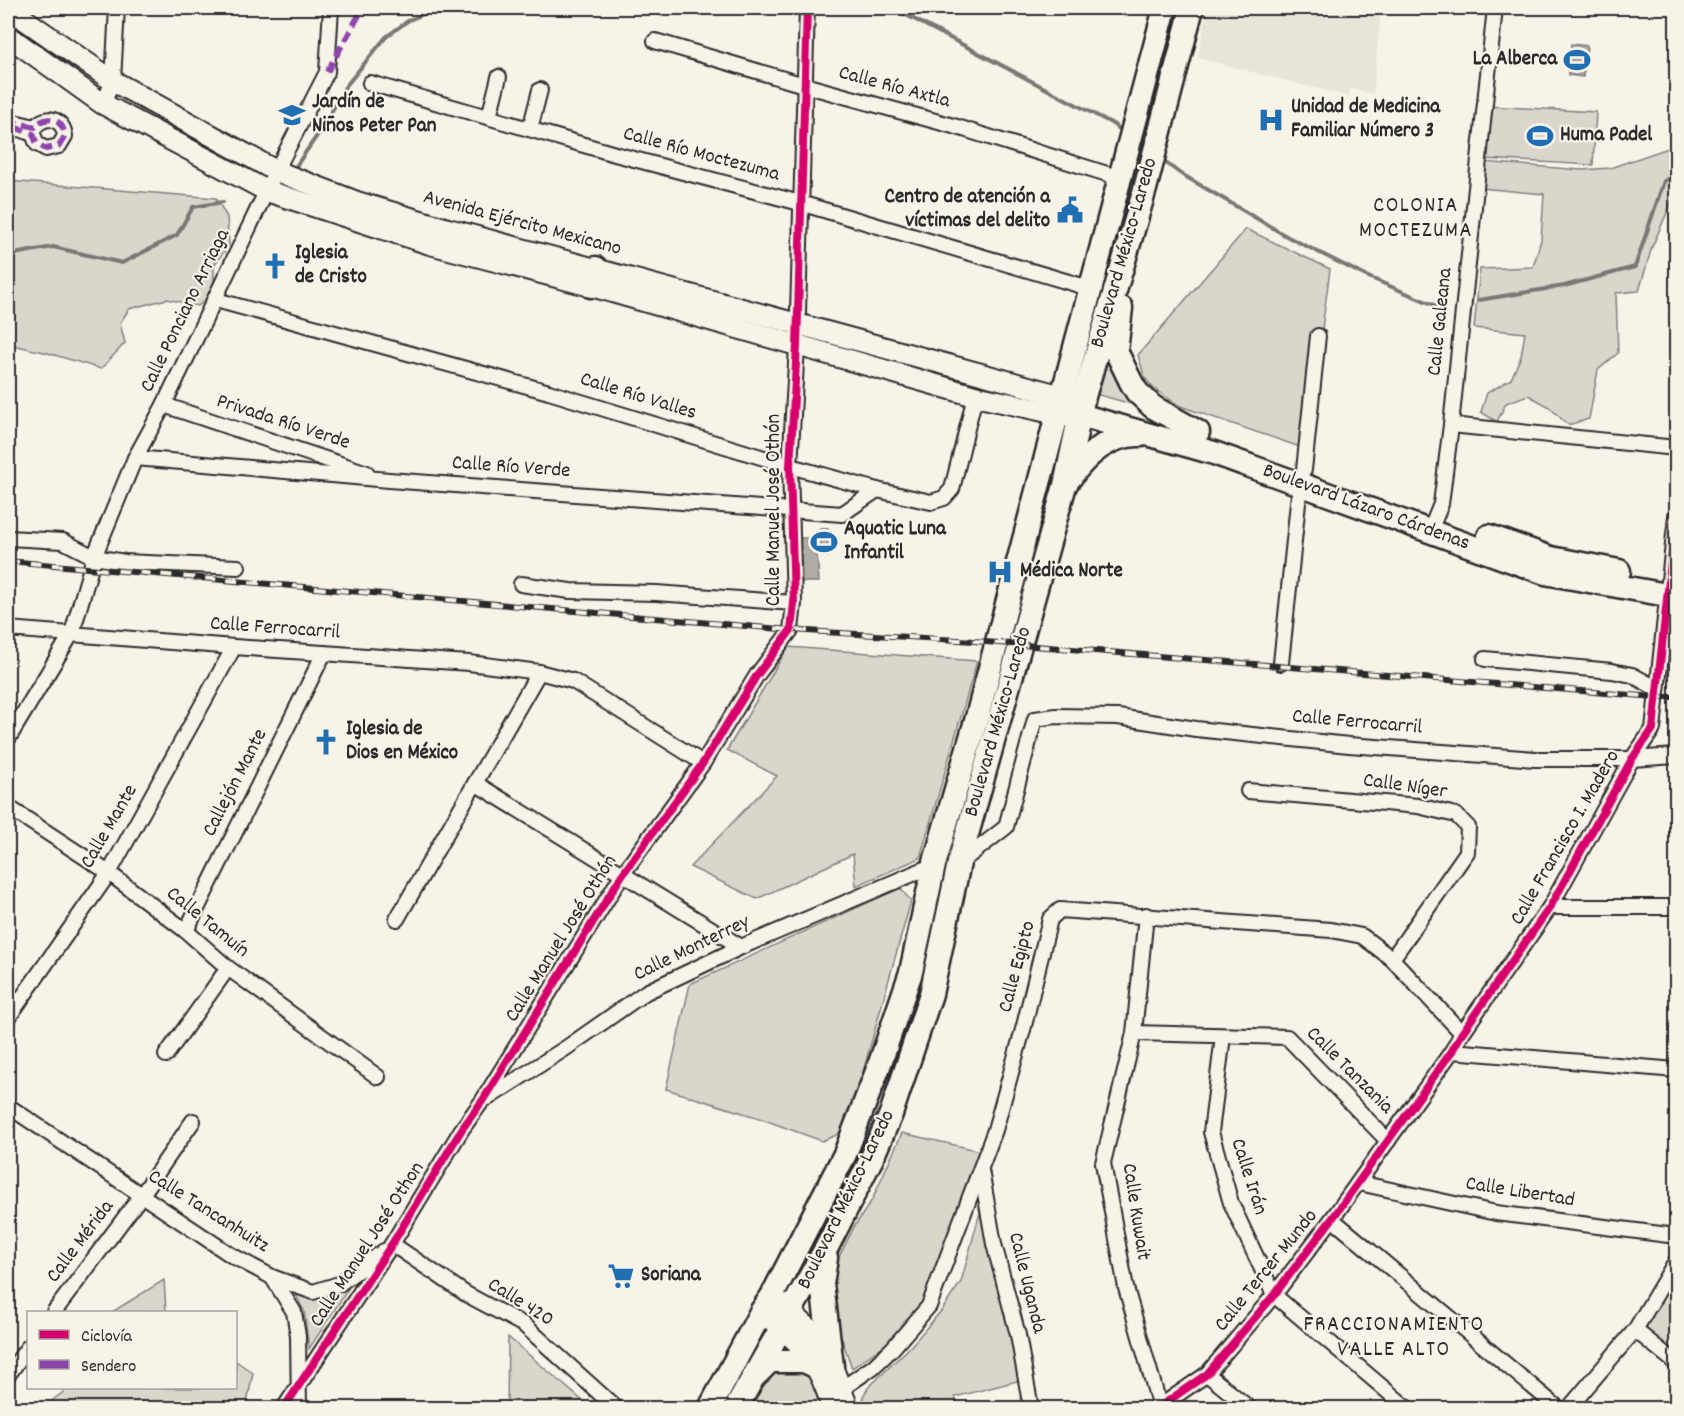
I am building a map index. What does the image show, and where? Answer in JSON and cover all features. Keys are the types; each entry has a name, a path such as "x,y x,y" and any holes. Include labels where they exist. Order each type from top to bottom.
{"main road":[{"name":"Avenida Ejército Mexicano","path":"8,8 113,81 276,171 357,202 448,229 797,346 975,396 1070,406"},
{"name":"Boulevard México-Laredo","path":"736,1408 828,1245 871,1160 891,1114 931,994 959,864 1065,485 1070,406 1089,288 1164,8"},
{"name":"Boulevard México-Laredo","path":"710,1408 845,1154 878,1069 911,972 934,865 1070,406 1145,189 1192,8"},
{"name":"Avenida Ejército Mexicano","path":"8,36 103,104 267,191 430,244 593,277 796,325 1070,406"},
{"path":"1127,246 1116,351 1122,367 1137,392 1152,407 1198,432"},
{"name":"Boulevard Lázaro Cárdenas","path":"1070,406 1198,432 1302,477 1433,525 1545,573 1673,588"},
{"name":"Boulevard Lázaro Cárdenas","path":"1070,406 1157,436 1302,477"},
{"path":"1065,485 1087,457 1114,439 1132,434 1157,436"},
{"path":"828,1245 822,1284 826,1386 836,1399 848,1408"},
{"path":"766,1304 787,1320 796,1341 824,1367"},
{"path":"754,1377 770,1361 804,1361 824,1367"}],"street":[{"path":"103,104 113,81 117,8"},
{"name":"Calle Ponciano Arriaga","path":"8,739 72,633 94,557 135,458 164,405 276,171 327,72 331,8"},
{"name":"Calle Manuel José Othón","path":"483,1100 622,875 703,763 758,675 790,630 794,603 790,466 797,346 807,8"},
{"name":"Calle Galeana","path":"1433,525 1441,504 1451,425 1495,8"},
{"name":"Calle Río Axtla","path":"656,41 1121,174"},
{"path":"489,117 499,76"},
{"name":"Calle Río Moctezuma","path":"370,83 800,203 1089,288"},
{"path":"530,129 540,90"},
{"path":"8,117 15,122 35,127 45,119 54,119 60,123 65,135 59,146 46,150 37,144 33,134 8,125"},
{"name":"Calle Río Valles","path":"216,300 549,392 790,466 877,490 932,502 944,498 952,489 975,396"},
{"path":"1281,663 1318,336"},
{"name":"Privada Río Verde","path":"164,405 389,480"},
{"path":"1451,425 1677,448"},
{"name":"Calle Río Verde","path":"135,458 389,480 842,514 877,490"},
{"name":"Calle Francisco I. Madero","path":"1388,1141 1550,907 1632,759 1653,729 1656,688 1673,588 1677,516"},
{"path":"8,538 63,541 94,557 125,562 238,567"},
{"path":"521,584 570,591 656,593 794,603"},
{"name":"Calle Ferrocarril","path":"8,629 469,663 539,672 573,681 703,763"},
{"name":"Calle Mante","path":"8,1018 109,873 234,647"},
{"name":"Callejón Mante","path":"186,931 324,653"},
{"path":"1485,659 1612,671 1632,675 1656,688"},
{"path":"397,919 539,672"},
{"name":"Calle Ferrocarril","path":"959,864 1006,827 1035,719 1056,716 1118,717 1196,729 1535,759 1632,759 1677,756"},
{"path":"475,783 741,947"},
{"name":"Calle Níger","path":"1248,791 1418,806 1455,815 1468,827 1467,852 1392,959"},
{"name":"Calle Tamuín","path":"8,807 109,873 186,931 228,968 378,1077"},
{"name":"Calle Monterrey","path":"483,1100 566,1048 646,992 741,947 934,865"},
{"path":"1550,907 1677,906"},
{"name":"Calle Egipto","path":"836,1399 880,1361 929,1306 995,1130 1050,919 1060,910 1331,930 1362,936 1392,959 1462,1033"},
{"name":"Calle Kuwait","path":"1146,915 1134,1034 1103,1163 1126,1288 1159,1408"},
{"path":"166,1055 228,968"},
{"name":"Calle Tanzania","path":"1134,1034 1287,1038 1388,1141"},
{"name":"Calle Irán","path":"1223,1036 1211,1131 1231,1203 1274,1295 1407,1408"},
{"path":"1452,1051 1677,1070"},
{"name":"Calle Manuel José Othon","path":"284,1408 392,1244 462,1129 483,1100"},
{"name":"Calle Tancanhuitz","path":"8,1106 231,1255 272,1277 313,1292 339,1284 392,1244"},
{"name":"Calle Mérida","path":"55,1311 194,1121"},
{"name":"Calle Tercer Mundo","path":"1159,1408 1207,1374 1274,1295 1388,1141"},
{"name":"Calle Uganda","path":"981,1166 994,1244 1018,1335 1031,1408"},
{"name":"Calle Libertad","path":"1359,1183 1496,1213 1677,1236"},
{"path":"1332,1219 1558,1408"},
{"name":"Calle 420","path":"392,1244 466,1294 524,1325 616,1408"},
{"path":"1569,1408 1635,1330 1677,1261"},
{"path":"272,1277 294,1312 298,1336 299,1408"},
{"path":"1635,1330 1677,1363"},
{"path":"8,1375 27,1348"},
{"path":"1207,1374 1249,1408"},
{"path":"8,1404 14,1408"}],"shaded area":[{"path":"1207,8 1381,8 1373,94 1351,88 1349,97 1198,58"},
{"path":"8,17 70,62 66,64 8,24"},
{"name":"La Alberca","path":"1571,44 1587,46 1583,77 1568,75"},
{"path":"1159,77 1162,78 1149,132 1146,128"},
{"name":"Huma Padel","path":"1488,106 1596,112 1593,165 1485,159"},
{"path":"1143,132 1146,137 1134,180 1131,179"},
{"path":"1671,147 1676,150 1676,192 1652,247 1639,291 1616,293 1618,353 1598,370 1589,419 1568,425 1548,406 1528,395 1506,403 1497,422 1481,412 1487,393 1511,379 1521,356 1525,333 1474,328 1480,269 1533,267 1541,240 1544,194 1481,188 1483,162 1581,170 1610,168"},
{"path":"8,181 216,198 227,217 229,245 214,265 214,293 198,306 167,299 129,309 120,323 125,343 101,369 8,344"},
{"path":"1130,181 1134,182 1079,377 1100,287"},
{"path":"1246,229 1330,269 1306,449 1180,406 1153,388 1145,378 1138,355"},
{"path":"809,337 988,386 987,390 809,341"},
{"path":"1105,347 1117,380 1135,405 1092,393"},
{"path":"1064,428 1065,433 1013,639 1003,638"},
{"name":"Aquatic Luna Infantil","path":"820,528 828,528 829,556 821,556"},
{"path":"800,538 816,538 819,582 801,582"},
{"path":"788,647 977,661 920,858 856,886 853,854 757,899 690,867 777,776 727,750"},
{"path":"960,841 921,988 891,1085 873,1133 826,1234 787,1294 809,1254 850,1167 951,846"},
{"path":"900,888 911,901 850,1118 839,1134 822,1141 759,1118 666,1089 690,984"},
{"path":"902,1133 981,1151 921,1319 852,1368 836,1322 832,1271 854,1227 872,1200"},
{"path":"986,1201 1025,1379 955,1397 959,1408 863,1408 863,1396 868,1388 910,1347 942,1310 961,1282 979,1216"},
{"path":"164,1280 166,1311 114,1311"},
{"path":"1665,1282 1676,1292 1676,1361 1636,1329"},
{"path":"348,1289 309,1349 304,1311 296,1295 318,1296"},
{"path":"508,1337 591,1408 507,1408"},
{"path":"237,1362 253,1373 246,1408 42,1408 68,1389 237,1389"},
{"path":"778,1370 814,1371 826,1408 749,1408 767,1381"}],"waterway":[{"path":"294,169 323,127 345,87 386,37 409,20 439,8"},
{"path":"893,8 1124,132"},
{"path":"1162,160 1178,172 1288,237 1366,276 1439,307"},
{"path":"1479,300 1564,286 1635,267 1664,181 1676,175"},
{"path":"8,255 53,247 122,263 177,235 193,207 223,202"}],"railway":[{"path":"8,561 791,630 974,641 1676,697"}],"marked path":[{"path":"327,72 363,8"},
{"path":"8,117 14,122 35,127 44,120 53,120 61,125 65,136 59,146 46,149 37,144 33,134 8,125"}],"cycle path":[{"path":"284,1408 392,1244 622,875 703,763 757,675 791,630 794,603 790,466 797,346 807,8"},
{"path":"1158,1408 1207,1374 1274,1295 1332,1219 1452,1051 1462,1033 1550,907 1632,759 1653,729 1676,516"}],"place":[{"name":"La Alberca","path":"1577,60"},
{"name":"Jardín de Niños Peter Pan","path":"292,115"},
{"name":"Unidad de Medicina Familiar Número 3","path":"1271,120"},
{"name":"Huma Padel","path":"1540,136"},
{"name":"Centro de atención a víctimas del delito","path":"1070,210"},
{"name":"Iglesia de Cristo","path":"275,266"},
{"name":"Aquatic Luna Infantil","path":"824,542"},
{"name":"Médica Norte","path":"1000,572"},
{"name":"Iglesia de Dios en México","path":"326,742"},
{"name":"Soriana","path":"621,1276"}],"district":[{"name":"COLONIA MOCTEZUMA","path":"1416,218"},
{"name":"FRACCIONAMIENTO VALLE ALTO","path":"1394,1338"}]}
